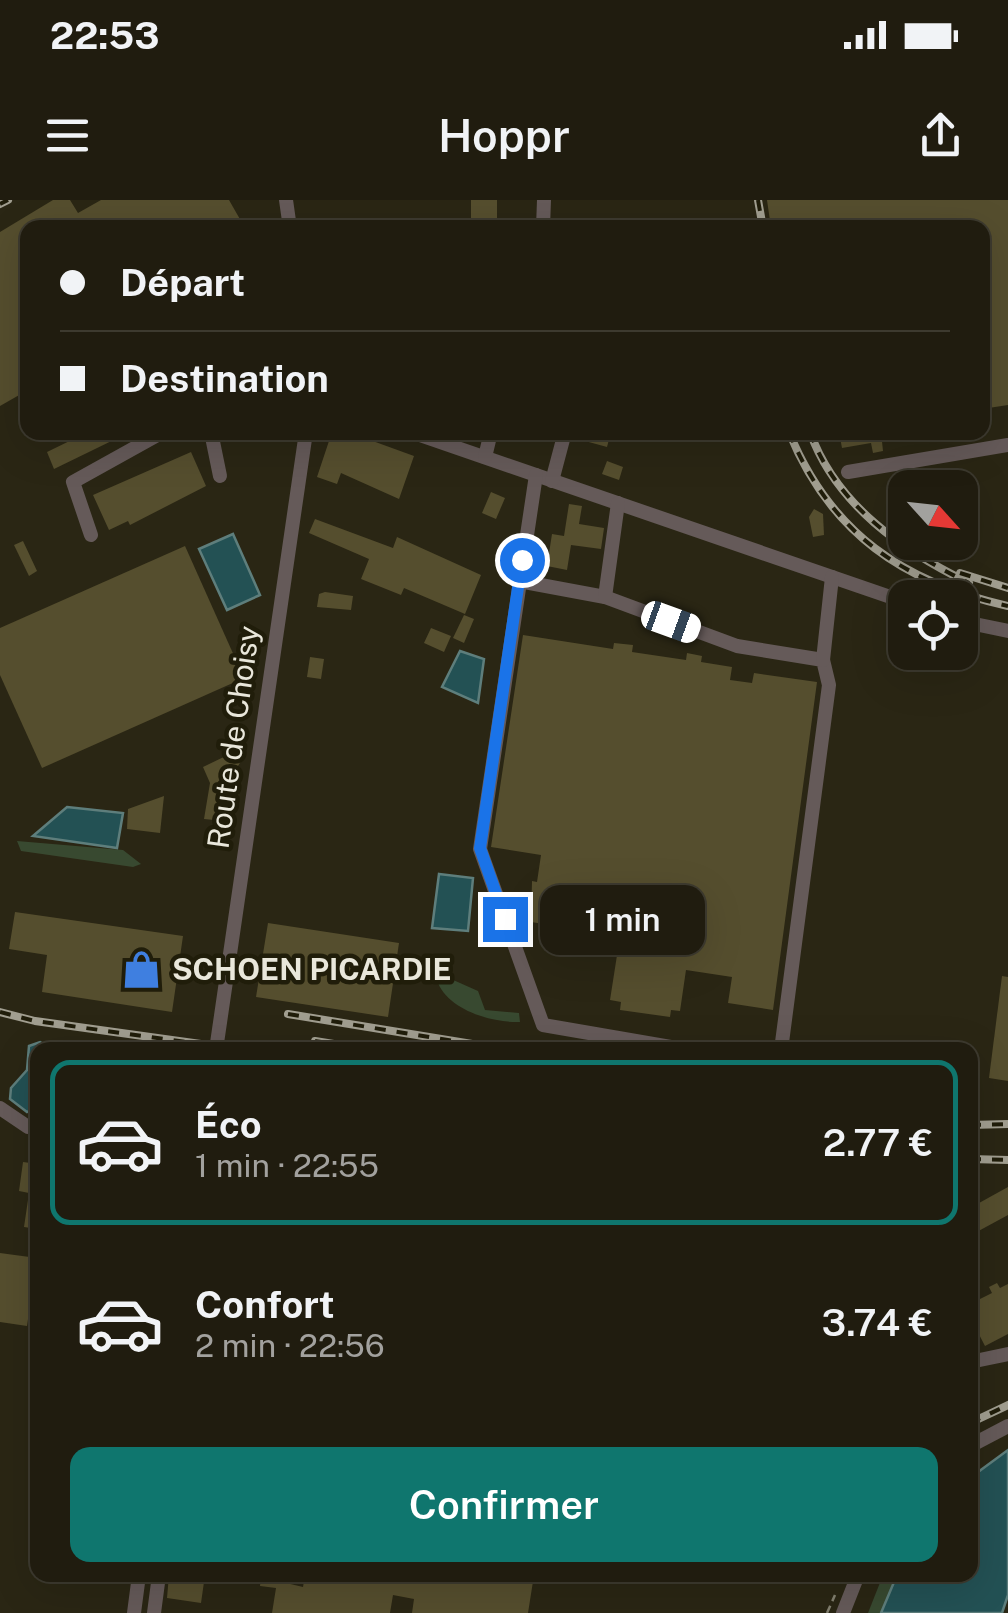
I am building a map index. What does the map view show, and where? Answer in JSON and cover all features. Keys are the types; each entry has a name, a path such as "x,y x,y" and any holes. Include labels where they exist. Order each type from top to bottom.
{"street":[{"path":"90,535 73,482 149,440"},
{"path":"213,440 220,476"},
{"name":"Route de Choisy","path":"217,1042 305,440"},
{"path":"435,440 888,596"},
{"path":"486,457 489,440"},
{"path":"552,481 562,440"},
{"path":"848,472 1008,445"},
{"path":"536,475 480,848 544,1025 642,1042"},
{"path":"605,597 618,504"},
{"path":"782,1042 829,685 822,660 832,577"},
{"path":"519,581 605,597 737,646 822,660"},
{"path":"978,625 1008,631"},
{"path":"0,1108 30,1125"},
{"path":"0,1126 30,1126"},
{"path":"978,1360 1008,1354"},
{"path":"978,1442 1008,1426"},
{"path":"134,1613 138,1582"},
{"path":"154,1613 159,1582"},
{"path":"844,1613 855,1582"}],"green space":[{"path":"17,841 123,850 141,864 133,867 21,851"},
{"path":"451,979 478,991 485,1010 519,1013 520,1022 485,1017 461,1007 438,983"},
{"path":"880,1582 894,1582 881,1613 868,1613"}],"water":[{"path":"233,534 260,595 227,610 199,549"},
{"path":"460,651 484,659 478,703 442,687"},
{"path":"67,807 123,813 117,848 33,836"},
{"path":"439,874 473,878 468,931 432,928"},
{"path":"29,1046 27,1112 10,1099 11,1088 27,1070"},
{"path":"1008,1450 1008,1595 1002,1613 881,1613 894,1582 978,1582 978,1472"}],"building":[{"path":"53,200 70,200 78,213 101,200 229,200 240,220 20,220 20,395 0,406 0,232"},
{"path":"471,200 497,200 497,220 471,220"},
{"path":"767,200 1008,200 1008,405 990,408 990,220 770,220"},
{"path":"72,440 114,440 54,469 47,452"},
{"path":"329,440 370,440 414,456 399,499 341,473 337,484 317,477"},
{"path":"581,440 609,440 607,447"},
{"path":"840,440 882,440 883,451 873,453 871,443 842,448"},
{"path":"191,452 206,486 130,525 128,521 109,530 93,495"},
{"path":"607,461 623,467 619,480 602,474"},
{"path":"491,492 505,498 496,519 482,513"},
{"path":"569,504 582,506 579,524 604,528 601,549 571,545 567,570 547,566 552,534 564,536"},
{"path":"814,509 823,514 824,535 813,537 809,517"},
{"path":"315,519 393,548 397,537 481,575 465,614 404,588 401,595 361,579 369,559 309,533"},
{"path":"23,541 37,571 29,576 14,545"},
{"path":"185,546 244,678 42,768 0,675 0,628"},
{"path":"319,594 353,596 351,610 317,607"},
{"path":"464,615 474,619 464,643 453,638"},
{"path":"431,628 451,636 444,652 424,643"},
{"path":"523,635 613,649 614,643 633,645 632,652 686,660 687,653 702,656 701,662 732,667 730,680 752,683 754,673 817,682 773,1010 728,1003 732,977 686,970 680,1011 671,1010 670,1017 620,1010 621,1002 610,1000 620,936 531,922 532,881 537,882 541,855 491,847"},
{"path":"310,657 324,659 321,679 307,677"},
{"path":"232,753 241,761 229,781 240,783 236,811 218,809 214,820 204,819 210,783 203,767"},
{"path":"164,796 160,833 127,829 128,809"},
{"path":"15,912 183,936 172,1012 42,992 47,955 9,949"},
{"path":"268,923 399,943 388,1017 256,997"},
{"path":"1002,976 1008,977 1008,1081 989,1078"},
{"path":"23,1162 30,1163 30,1228 24,1227 29,1193 19,1191"},
{"path":"1008,1187 1008,1215 978,1231 978,1204"},
{"path":"0,1253 30,1257 27,1326 0,1322"},
{"path":"1008,1284 1008,1334 985,1346 978,1332 978,1300 992,1293 989,1287"},
{"path":"168,1582 204,1582 201,1603 167,1598"},
{"path":"260,1582 282,1582 303,1587 304,1582 533,1582 528,1613 412,1613 414,1599 393,1595 390,1613 272,1613 276,1588 260,1586"}],"railway":[{"path":"0,204 8,200"},
{"path":"758,200 762,220"},
{"path":"793,440 826,499 875,548 936,583 1008,606"},
{"path":"814,440 837,482 874,523 920,556 964,580"},
{"path":"960,573 1008,588"},
{"path":"0,1012 35,1021 186,1042"},
{"path":"288,1014 460,1042"},
{"path":"315,1041 321,1042"},
{"path":"978,1125 1008,1124"},
{"path":"978,1159 1008,1160"},
{"path":"978,1419 1008,1405"}],"place":[{"name":"SCHOEN PICARDIE","path":"142,969"}],"route":[{"path":"505,919 480,848 522,560"}]}
